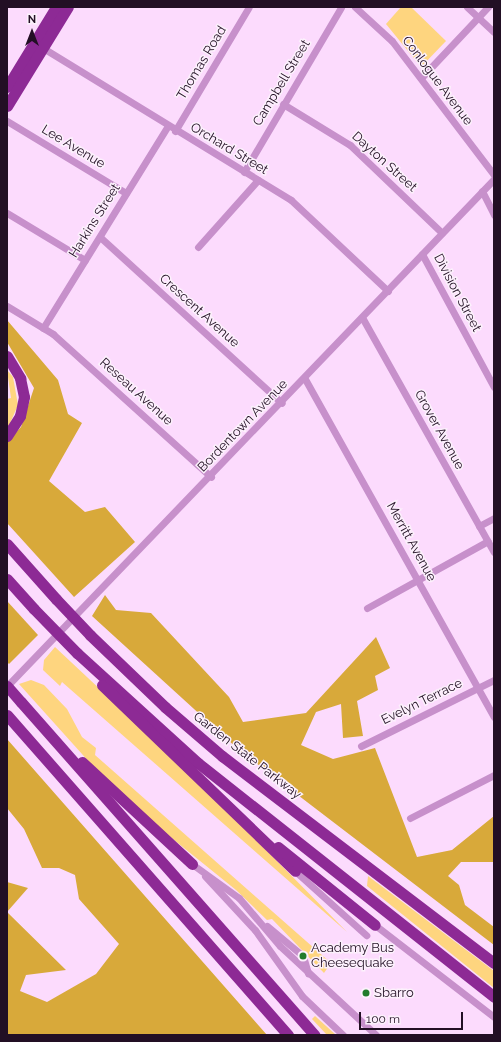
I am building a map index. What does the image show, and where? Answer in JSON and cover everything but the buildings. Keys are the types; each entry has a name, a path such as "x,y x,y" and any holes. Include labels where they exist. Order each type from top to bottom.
{"highway":[{"path":"7,86 56,7"},
{"path":"7,106 68,7"},
{"path":"7,356 20,378 24,397 20,416 7,436"},
{"name":"Garden State Parkway","path":"7,544 90,635 160,703 222,756 494,963"},
{"path":"7,579 77,653 198,763 494,997"},
{"path":"77,653 110,696 295,871"},
{"path":"7,686 315,1035"},
{"path":"7,715 288,1035"},
{"path":"53,738 192,864"},
{"path":"229,809 375,925"}],"street":[{"name":"Thomas Road","path":"175,131 249,7"},
{"name":"Campbell Street","path":"244,172 341,7"},
{"name":"Conlogue Avenue","path":"355,7 392,41 494,176"},
{"path":"467,7 494,32"},
{"path":"421,78 488,7"},
{"name":"Orchard Street","path":"43,48 175,131 258,180 305,211 388,291"},
{"name":"Dayton Street","path":"283,104 350,145 442,233"},
{"name":"Lee Avenue","path":"7,120 126,193"},
{"name":"Harkins Street","path":"43,328 168,126"},
{"name":"Bordentown Avenue","path":"7,686 305,380 494,179"},
{"path":"198,247 258,180"},
{"path":"482,191 494,215"},
{"path":"7,213 85,260"},
{"name":"Crescent Avenue","path":"100,237 282,403"},
{"name":"Division Street","path":"422,254 494,386"},
{"name":"Reseau Avenue","path":"7,306 43,328 211,477"},
{"name":"Grover Avenue","path":"363,319 494,552"},
{"name":"Merritt Avenue","path":"305,380 418,579 494,717"},
{"path":"479,526 494,518"},
{"path":"367,608 488,541"},
{"name":"Evelyn Terrace","path":"360,746 494,680"},
{"path":"410,818 494,775"},
{"path":"192,864 232,892 260,921 303,956 308,973 376,1035"},
{"path":"192,864 245,918 306,1002 343,1035"},
{"path":"295,871 366,935"},
{"path":"375,925 494,1017"}],"shaded area":[{"path":"401,7 411,7 446,41 421,67 386,24"},
{"path":"7,320 58,380 68,414 82,423 49,481 85,512 105,507 135,542 74,597 7,523 7,442 21,427 34,388 7,342"},
{"path":"7,370 13,377 18,405 7,430 7,399 11,398"},
{"path":"105,595 116,610 151,613 229,697 243,722 306,713 376,637 390,668 375,676 378,690 357,701 363,736 343,738 341,704 316,712 301,745 333,759 375,748 417,857 452,850 494,816 494,862 461,862 448,876 459,885 465,905 494,927 494,945 239,750 92,616"},
{"path":"7,601 38,635 9,664 7,662"},
{"path":"55,647 200,783 347,932 62,682 60,686 43,670 44,660"},
{"path":"31,680 44,685 67,709 82,737 96,748 95,755 331,963 324,973 272,919 267,920 236,890 153,823 91,764 19,684"},
{"path":"7,739 267,1035 7,1035 7,912 66,970 26,975 20,991 47,1002 96,974 119,944 79,899 75,875 59,868 42,868 24,829 7,808"},
{"path":"368,876 494,971 494,988 367,886"},
{"path":"7,882 28,888 7,912"},
{"path":"315,1016 336,1035 327,1035 312,1019"}],"place":[{"name":"Academy Bus Cheesequake","path":"303,956"},
{"name":"Sbarro","path":"366,993"}]}
